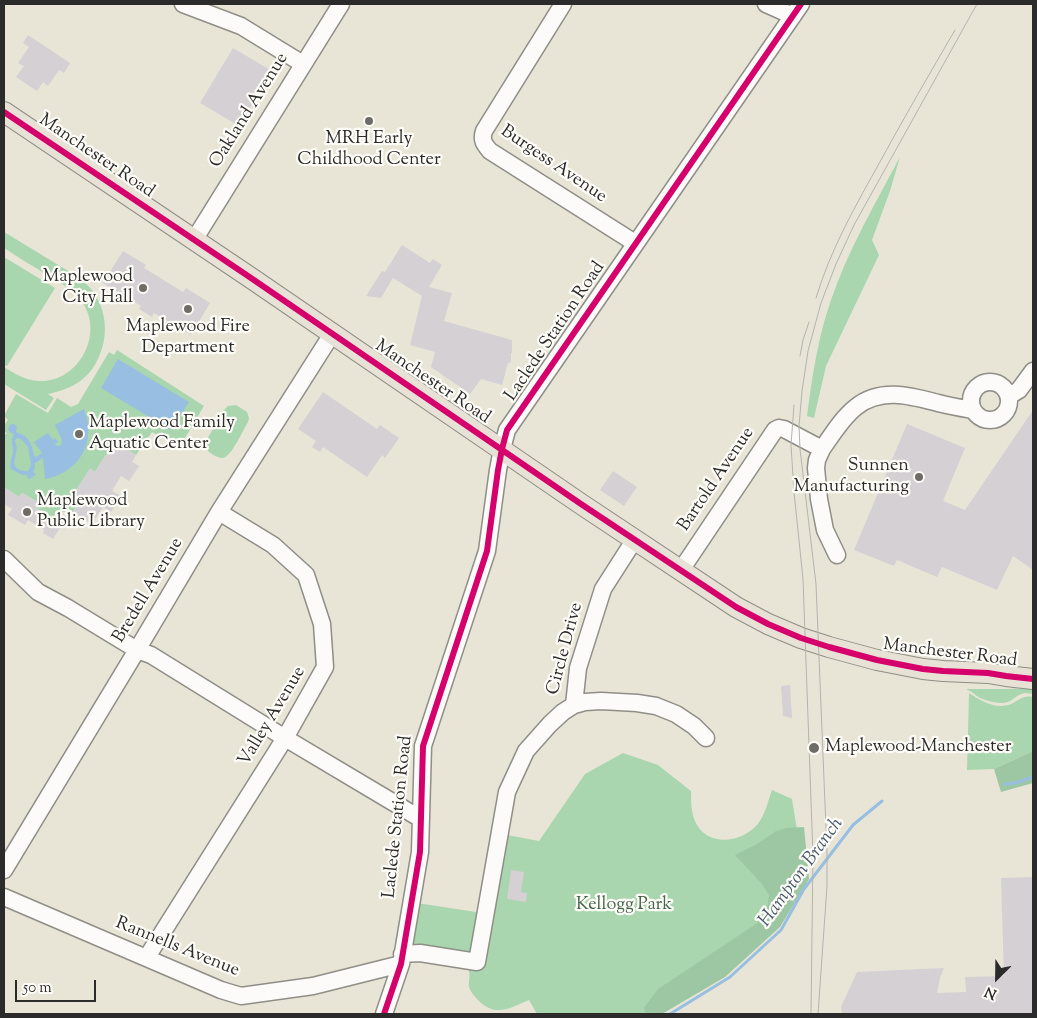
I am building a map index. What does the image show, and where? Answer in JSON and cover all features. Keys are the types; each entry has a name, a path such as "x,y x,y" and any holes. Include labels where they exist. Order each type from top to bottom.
{"main road":[{"name":"Manchester Road","path":"4,112 736,607 768,624 801,638 854,654 904,666 1033,679"},
{"name":"Manchester Road","path":"988,674 1033,664"}],"street":[{"path":"183,4 241,26 303,64"},
{"name":"Oakland Avenue","path":"194,240 341,4"},
{"name":"Burgess Avenue","path":"562,4 484,131 482,139 490,151 635,243"},
{"path":"766,4 797,10"},
{"name":"Laclede Station Road","path":"384,1014 401,959 420,852 423,746 487,550 502,449 507,430 797,10"},
{"name":"Bredell Avenue","path":"4,870 138,650 219,512 332,334"},
{"path":"1009,396 1020,390 1033,371"},
{"path":"985,382 1003,386 1009,396 1008,408 1000,418 982,419 976,415 971,404 972,393 975,388 985,382"},
{"path":"837,555 825,530 819,498 817,460 835,430 856,406 882,396 898,394 973,410"},
{"name":"Bartold Avenue","path":"681,570 774,430 784,429 822,449"},
{"name":"Valley Avenue","path":"147,958 285,738 325,668 322,624 306,575 273,545 219,512"},
{"name":"Circle Drive","path":"477,962 507,792 526,751 562,712 574,705 578,668 603,589 635,540"},
{"path":"4,559 38,592 138,650 151,655 421,819"},
{"path":"574,705 584,702 601,701 656,706 676,714 694,726 706,738"},
{"name":"Rannells Avenue","path":"4,897 221,990 241,996 313,986 420,953 477,962"}],"green space":[{"path":"900,157 872,240 879,255 826,366 814,418 807,416 819,343 831,300 854,245"},
{"path":"4,232 85,283 97,298 104,316 105,336 103,345 92,370 73,385 48,394 54,398 46,410 4,384 4,367 25,378 39,381 53,379 65,374 76,365 84,354 89,342 90,328 88,315 82,302 70,290 4,248"},
{"path":"4,257 55,288 7,366 4,365"},
{"name":"Maplewood Family Aquatic Center","path":"117,350 204,406 179,448 152,432 136,455 114,442 95,472 90,469 71,498 78,503 73,512 55,514 53,518 35,507 38,502 22,493 19,497 4,487 4,434 7,434 4,427 8,420 4,416 16,394 48,413 57,398 71,407 78,404 109,352 114,355"},
{"path":"236,405 247,412 248,422 230,453 223,458 219,457 207,450 206,441 224,410 228,406"},
{"path":"1033,688 1033,694 1025,693 1004,703 980,698 967,690 967,689"},
{"path":"969,693 984,702 1000,706 1011,704 1024,697 1033,697 1033,751 994,769 967,770"},
{"path":"1033,751 1033,783 1001,792 994,769"},
{"name":"Kellogg Park","path":"623,753 658,765 691,791 692,813 695,821 703,832 710,837 726,840 751,831 762,817 772,790 792,799 805,879 660,1014 537,1014 529,1000 503,1010 490,1009 475,997 470,989 470,975 467,968 411,945 417,903 489,914 502,834 539,841 585,774"},
{"path":"804,827 809,879 780,927 725,977 662,1014 646,1014 644,1008 658,989 756,924 766,914 769,895 761,883 735,855 757,844 776,831"}],"water":[{"path":"118,359 189,402 171,430 101,388"},
{"path":"84,409 88,423 88,435 83,453 78,461 64,472 45,479 43,458 35,463 33,472 36,474 31,478 28,479 27,475 22,475 11,469 10,462 13,454 12,439 14,434 8,429 10,425 15,425 17,433 27,438 36,457 42,453 34,442 48,433 53,440 55,438 58,442 55,445 61,445 62,440 55,425","holes":["17,438 21,439 28,447 31,465 28,471 20,470 14,464 17,448 15,440"]}],"building":[{"path":"28,35 70,63 64,73 59,70 48,86 43,82 37,91 16,77 24,66 18,63 29,47 23,43"},
{"path":"233,48 272,71 239,126 200,103"},
{"path":"402,245 430,263 433,259 442,265 429,287 452,293 444,321 512,340 511,362 508,363 502,385 481,379 470,394 431,367 435,352 410,345 422,296 393,278 381,298 366,296 382,271 385,272"},
{"name":"Maplewood City Hall","path":"123,251 146,265 144,268 183,292 186,288 210,303 191,335 154,313 152,317 139,309 141,306 103,283"},
{"path":"323,392 377,429 380,425 399,438 385,458 382,455 367,477 323,447 320,452 312,447 316,441 298,429"},
{"name":"Sunnen Manufacturing","path":"1033,410 1033,570 1013,556 997,590 942,567 937,577 897,560 894,566 854,550 907,424 965,448 943,501 965,510"},
{"path":"114,442 136,455 132,462 139,466 129,481 121,476 112,491 121,496 111,512 103,507 92,524 73,512 78,503 71,499 90,468 95,472"},
{"path":"613,471 637,487 624,506 600,490"},
{"name":"Maplewood Public Library","path":"4,487 19,497 22,493 38,502 35,507 53,518 54,516 64,521 53,539 43,533 44,530 28,520 25,525 8,515 12,509 4,504"},
{"path":"790,685 792,718 783,716 781,686"},
{"path":"511,870 524,872 521,892 527,893 526,902 507,899"},
{"path":"1033,877 1033,1014 842,1014 841,1007 857,972 944,968 937,993 966,992 965,977 1004,976 1001,878"}],"waterway":[{"name":"Hampton Branch","path":"1005,784 1033,777"},
{"name":"Hampton Branch","path":"670,1014 730,977 781,930 804,889 853,825 882,801"}],"tram line":[{"path":"818,1014 827,886 827,853 816,584 799,426 808,351 821,303 854,225 977,4"},
{"path":"816,298 829,262 853,210 955,30"},
{"path":"800,356 809,322"},
{"path":"794,405 791,445 803,579 813,856 811,1014"}],"cycle path":[{"path":"384,1014 401,964 420,852 423,746 487,551 498,470 507,430 801,4"},
{"path":"4,112 581,504 736,607 768,624 801,638 877,660 923,669 988,673 1033,679"}],"place":[{"name":"MRH Early Childhood Center","path":"369,121"},
{"name":"Maplewood City Hall","path":"143,288"},
{"name":"Maplewood Fire Department","path":"188,309"},
{"name":"Maplewood Family Aquatic Center","path":"79,434"},
{"name":"Sunnen Manufacturing","path":"919,477"},
{"name":"Maplewood Public Library","path":"27,512"},
{"name":"Maplewood-Manchester","path":"814,748"}]}
